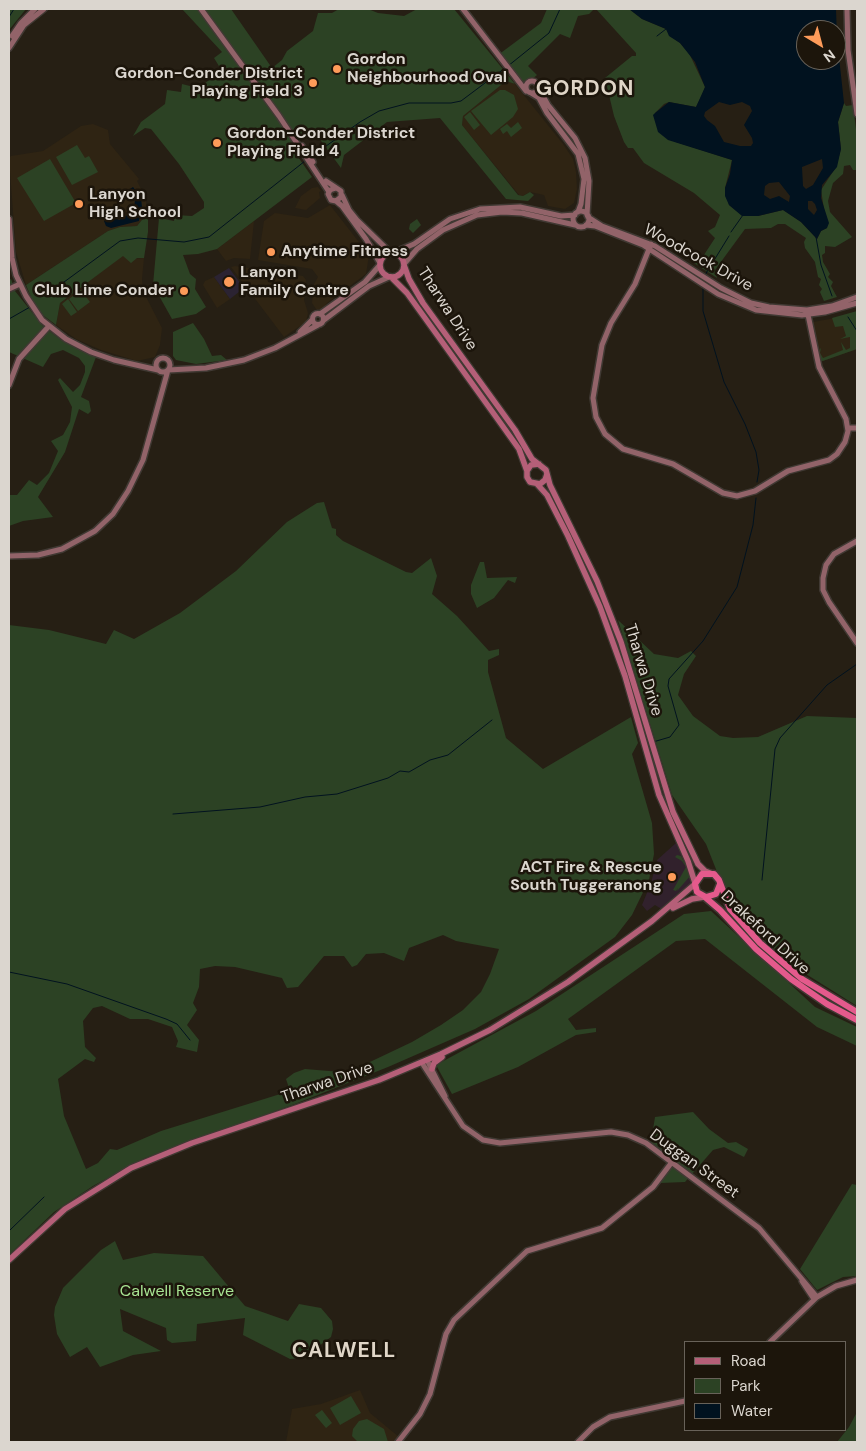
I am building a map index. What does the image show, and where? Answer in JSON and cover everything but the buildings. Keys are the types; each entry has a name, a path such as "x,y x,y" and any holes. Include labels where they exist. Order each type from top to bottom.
{"highway":[{"path":"710,873 717,877 720,884 716,894 705,897 697,892 695,884 702,874 710,873"},
{"name":"Drakeford Drive","path":"720,884 730,909 749,937 800,986 857,1020"},
{"name":"Drakeford Drive","path":"705,897 744,931"},
{"name":"Drakeford Drive","path":"749,937 802,979 857,1012"}],"main road":[{"path":"392,253 401,257 404,265 400,274 390,277 383,273 379,265 384,256 392,253"},
{"name":"Tharwa Drive","path":"404,265 414,288 515,430 532,459 538,464"},
{"name":"Tharwa Drive","path":"390,277 401,285 407,293 515,444 525,461 527,471"},
{"path":"538,464 544,468 547,474 545,480 537,484 528,480 527,471 532,465 538,464"},
{"name":"Tharwa Drive","path":"547,474 611,613 634,679 664,789 680,830 698,864 710,873"},
{"name":"Tharwa Drive","path":"537,484 547,495 600,607 625,676 661,802 688,861 695,884 652,921"},
{"name":"Tharwa Drive","path":"9,1260 65,1209 131,1168 192,1143 298,1109 425,1062 512,1018 552,993 652,921 679,904 705,897"},
{"path":"432,1068 436,1061 462,1044"}],"street":[{"path":"9,43 21,23 40,9"},
{"path":"9,48 24,25 40,9"},
{"path":"202,9 305,153 329,192 330,198 342,206 366,239 379,265 366,282 320,314 314,315 312,320 292,339"},
{"path":"461,9 529,92 539,98 547,113 578,154 584,179 581,203 576,214 575,224"},
{"path":"848,9 848,50 857,114"},
{"path":"512,72 522,79 536,82 548,105 574,138 585,158 589,181 586,225 579,227 575,224 515,210"},
{"path":"529,92 526,84 531,81"},
{"path":"529,92 537,91 538,86"},
{"path":"313,165 329,184 342,193 349,210 357,220 392,253 414,244 439,226 462,214 480,209 508,209 566,217 584,212 588,216"},
{"path":"329,192 336,188"},
{"path":"336,201 340,199 342,193"},
{"path":"404,265 417,249 454,224 477,216 508,209"},
{"name":"Woodcock Drive","path":"588,216 602,226 652,247 708,284 751,302 769,307 809,312 857,303"},
{"path":"9,219 12,258 19,283 30,304 49,326 66,339 91,352 158,370 206,368 236,363 260,355 318,325 369,286 390,277"},
{"name":"Woodcock Drive","path":"586,225 596,226 652,247"},
{"path":"652,247 635,284 606,333 599,357 594,407 600,427 616,445 630,452 673,464 715,490 737,496 755,491 788,471 832,458 842,448 848,428 842,409 821,372 809,312"},
{"path":"9,288 19,283"},
{"name":"Woodcock Drive","path":"809,312 857,297"},
{"path":"320,314 324,320"},
{"path":"312,320 318,325"},
{"path":"9,385 19,359 49,326"},
{"path":"140,366 152,365 164,358 188,369"},
{"path":"158,361 156,364 160,395"},
{"path":"9,556 38,555 62,549 84,539 105,523 121,504 150,440 160,395 170,366 169,361"},
{"path":"848,428 857,428"},
{"path":"857,541 841,548 831,557 824,571 822,584 829,602 857,643"},
{"name":"Duggan Street","path":"425,1062 432,1068 445,1096"},
{"name":"Duggan Street","path":"425,1062 463,1126 483,1140 500,1143 617,1133 640,1140 759,1228 816,1298"},
{"path":"398,1442 412,1426 427,1400 446,1334 454,1320 527,1251 602,1228 653,1187 672,1162"},
{"path":"771,1341 816,1298 836,1286 857,1280"},
{"path":"578,1442 593,1427 610,1417 684,1400"}],"shaded area":[{"path":"506,81 515,84 573,159 577,189 574,203 565,209 548,206 544,195 530,192 523,196 519,195 462,125 463,116"},
{"name":"Lanyon High School","path":"93,124 108,130 110,144 139,179 137,181 146,199 146,215 137,226 120,227 108,231 26,285 16,252 9,158 11,156 43,151 81,126"},
{"path":"318,187 321,191 319,192 320,198 306,210 295,208 301,196 312,188"},
{"path":"330,205 369,255 366,274 327,303 323,310 316,309 312,303 314,284 318,277 312,269 258,260 264,221 275,213 308,218"},
{"path":"254,221 250,259 234,258 226,261 217,249"},
{"path":"123,255 128,259 144,258 143,291 162,328 160,345 155,357 137,361 101,350 76,339 56,325 60,303"},
{"path":"231,267 303,276 306,280 304,300 308,313 306,322 284,337"},
{"name":"Lanyon Family Centre","path":"229,268 244,288 230,299 214,277"},
{"path":"214,277 230,299 217,308 203,285 205,281"},
{"path":"835,318 848,325 857,349 820,362 813,322"},
{"name":"ACT Fire & Rescue South Tuggeranong","path":"676,843 687,866 692,884 663,910 655,905 647,911 642,905 651,883 657,860"},
{"path":"360,1390 370,1413 399,1437 394,1442 286,1442 292,1409 321,1404"}],"green space":[{"path":"9,9 26,9 9,30"},
{"path":"182,9 231,9 272,68 282,60 287,51 313,31 318,13 332,13 339,9 368,9 378,13 404,16 417,9 454,9 515,84 506,81 463,116 462,125 518,195 523,196 530,192 534,195 528,201 506,199 440,118 387,122 344,155 341,168 316,134 289,144 312,177 217,249 198,254 183,255 190,274 196,279 195,289 206,307 196,314 172,319 153,285 159,218 174,221 175,215 192,216 204,208 204,202 179,164 151,129 145,128 133,136 141,122 165,104 167,90 181,92 182,84 198,88 222,71 214,58 222,52"},
{"path":"547,9 594,9 589,14 578,16 570,38 560,34 528,66 537,75 523,87 498,55 541,23"},
{"path":"596,9 629,9 642,19 666,29 670,36 689,53 705,87 703,93 696,107 669,102 664,104 655,113 657,125 676,142 732,160 725,188 729,205 743,216 758,216 783,210 801,222 817,239 821,231 827,228 821,190 836,167 841,149 838,122 844,103 846,106 853,105 857,137 857,170 853,170 850,165 844,166 843,174 833,183 828,201 830,212 852,237 835,247 825,246 825,253 822,255 823,262 830,274 828,277 833,282 831,286 837,297 824,301 820,292 822,289 819,285 821,279 818,277 815,262 805,248 804,242 806,238 785,224 778,224 771,228 745,229 715,270 717,278 694,263 700,261 715,238 708,231 715,227 720,215 694,193 644,163 633,148 628,148 624,142 614,116 605,78 632,56 636,56 636,53"},
{"path":"500,90 505,90 514,95 518,109 513,117 491,135 471,111"},
{"path":"470,112 480,125 474,130 464,117"},
{"path":"518,122 522,128 511,137 507,131 503,134 500,129 507,124 511,128"},
{"path":"77,145 85,158 89,156 98,172 72,185 56,157"},
{"path":"50,159 76,203 44,221 17,178"},
{"path":"148,215 148,232 144,258 137,258 131,263 123,256 60,303 56,325 44,316 33,302 26,285 108,231 120,227 137,226"},
{"path":"417,219 421,225 413,233 409,229 410,224"},
{"path":"11,279 15,291 43,326 60,339 96,357 81,397 89,401 91,411 88,414 79,409 65,452 38,497 53,517 23,521 9,526 9,495 17,495 29,480 37,485 49,473 58,451 51,441 63,435 70,422 72,407 58,380 60,378 73,392 80,385 85,372 85,366 79,358 63,350 51,354 43,367 9,352 9,280"},
{"path":"81,290 90,302 78,311 69,299"},
{"path":"68,299 77,312 71,316 62,304"},
{"path":"857,311 857,349 820,362 819,352 821,348 820,353 823,358 843,350 841,342 846,350 850,348 850,337 840,339 846,336 843,326 835,327 832,318"},
{"path":"193,323 204,339 212,356 221,355 227,360 196,364 176,360 173,356 173,332"},
{"path":"324,502 332,528 336,529 336,535 343,541 406,572 412,573 431,558 437,576 432,594 457,616 489,651 499,649 499,655 488,660 488,672 506,738 543,769 631,717 638,743 632,754 652,823 654,854 649,880 632,915 615,937 529,999 475,1029 388,1067 295,1104 145,1158 93,1186 54,1212 9,1255 9,625 49,630 106,644 114,630 134,639 180,613 236,571 287,522 317,503","holes":["443,935 456,941 499,949 481,992 463,1010 441,1025 412,1042 353,1070 341,1072 305,1069 294,1073 286,1079 290,1091 161,1131 117,1150 110,1149 98,1163 86,1169 64,1116 58,1079 85,1059 94,1062 96,1058 85,1047 83,1021 93,1008 102,1006 130,1019 148,1019 172,1027 178,1041 176,1047 197,1052 199,1040 187,1025 197,1010 193,1003 199,987 200,969 215,966 235,967 282,978 287,988 298,987 324,956 344,956 352,967 357,965 366,954 384,953 404,961 409,948"]},
{"path":"480,562 484,562 487,578 517,577 515,583 508,580 494,598 477,608 471,594 471,585"},
{"path":"618,620 654,654 678,658 691,651 696,656 684,674 678,695 693,716 720,736 733,738 758,737 807,716 857,718 857,1006 790,964 738,913 727,897 706,844 672,795"},
{"path":"677,855 681,856 691,875 676,891 673,890 686,867 682,861 675,857"},
{"path":"711,911 815,1007 857,1027 857,1046 817,1027 705,939 676,941 568,1019 576,1030 596,1028 596,1032 576,1035 518,1067 452,1094 436,1065 536,1011 684,914"},
{"path":"693,1112 709,1129 728,1143 736,1142 748,1149 744,1157 724,1147 713,1150 685,1182 660,1183 675,1159 651,1142 655,1117"},
{"path":"852,1184 857,1185 857,1276 843,1277 817,1290 800,1269"},
{"name":"Calwell Reserve","path":"115,1241 123,1260 154,1253 203,1256 245,1306 288,1321 299,1304 321,1308 332,1321 331,1337 303,1358 290,1359 243,1335 245,1318 197,1324 196,1341 172,1343 167,1340 166,1328 120,1309 123,1331 161,1351 133,1355 100,1367 87,1347 70,1357 57,1334 54,1315 55,1307 63,1288 101,1250"},
{"path":"351,1396 361,1413 340,1425 330,1408"},
{"path":"322,1410 332,1423 326,1428 315,1415"},
{"path":"857,1412 857,1442 837,1442 846,1431"},
{"path":"367,1419 384,1429 388,1442 358,1442 352,1436 353,1429 359,1421"}],"water":[{"path":"629,9 836,9 836,20 796,20 796,70 840,70 844,103 838,122 841,149 837,167 822,185 821,198 829,223 827,228 821,231 817,239 801,222 783,210 758,216 742,216 729,205 725,196 725,188 732,160 668,140 658,132 653,115 655,113 669,102 696,107 705,87 695,62 680,43 669,36 666,29 642,19","holes":["719,102 730,105 742,102 750,106 752,111 744,125 752,138 753,143 751,146 740,146 724,142 715,126 704,116 705,112","822,159 823,168 813,185 806,189 803,186 802,167","779,182 790,196 789,202 779,196 770,199 764,195 765,186 769,183","808,201 812,201 817,210 814,215 808,209"]},
{"path":"133,187 141,198 142,207 139,221 111,228 106,226 104,221 116,218 119,220 134,211 135,199 130,189"}],"waterway":[{"path":"9,17 14,9"},
{"path":"508,66 549,33 560,9"},
{"path":"657,36 666,29"},
{"path":"312,156 379,111 409,103 451,103 461,101 505,68"},
{"path":"45,296 120,241 138,238 184,242 209,237 305,161"},
{"path":"731,232 743,215"},
{"path":"705,275 729,236"},
{"path":"816,237 821,265 832,296"},
{"path":"703,286 703,311 724,382 745,424 756,452 759,470 757,482"},
{"path":"9,319 30,307"},
{"path":"848,317 857,331"},
{"path":"653,742 670,737 679,725 668,686 669,679 703,641 737,587 753,525 756,498"},
{"path":"762,880 775,749 780,738 827,685 857,664"},
{"path":"173,814 260,807 305,797 337,794 388,778 400,771 409,772 430,760 448,755 492,720"},
{"path":"9,972 67,984 166,1019 177,1024 190,1040"},
{"path":"9,1231 44,1197"}],"place":[{"name":"Gordon Neighbourhood Oval","path":"337,69"},
{"name":"Gordon-Conder District Playing Field 3","path":"313,83"},
{"name":"Gordon-Conder District Playing Field 4","path":"217,143"},
{"name":"Lanyon High School","path":"79,204"},
{"name":"Anytime Fitness","path":"271,252"},
{"name":"Lanyon Family Centre","path":"229,282"},
{"name":"Club Lime Conder","path":"184,291"},
{"name":"ACT Fire & Rescue South Tuggeranong","path":"672,877"}],"district":[{"name":"GORDON","path":"585,89"},
{"name":"CALWELL","path":"344,1351"}]}
